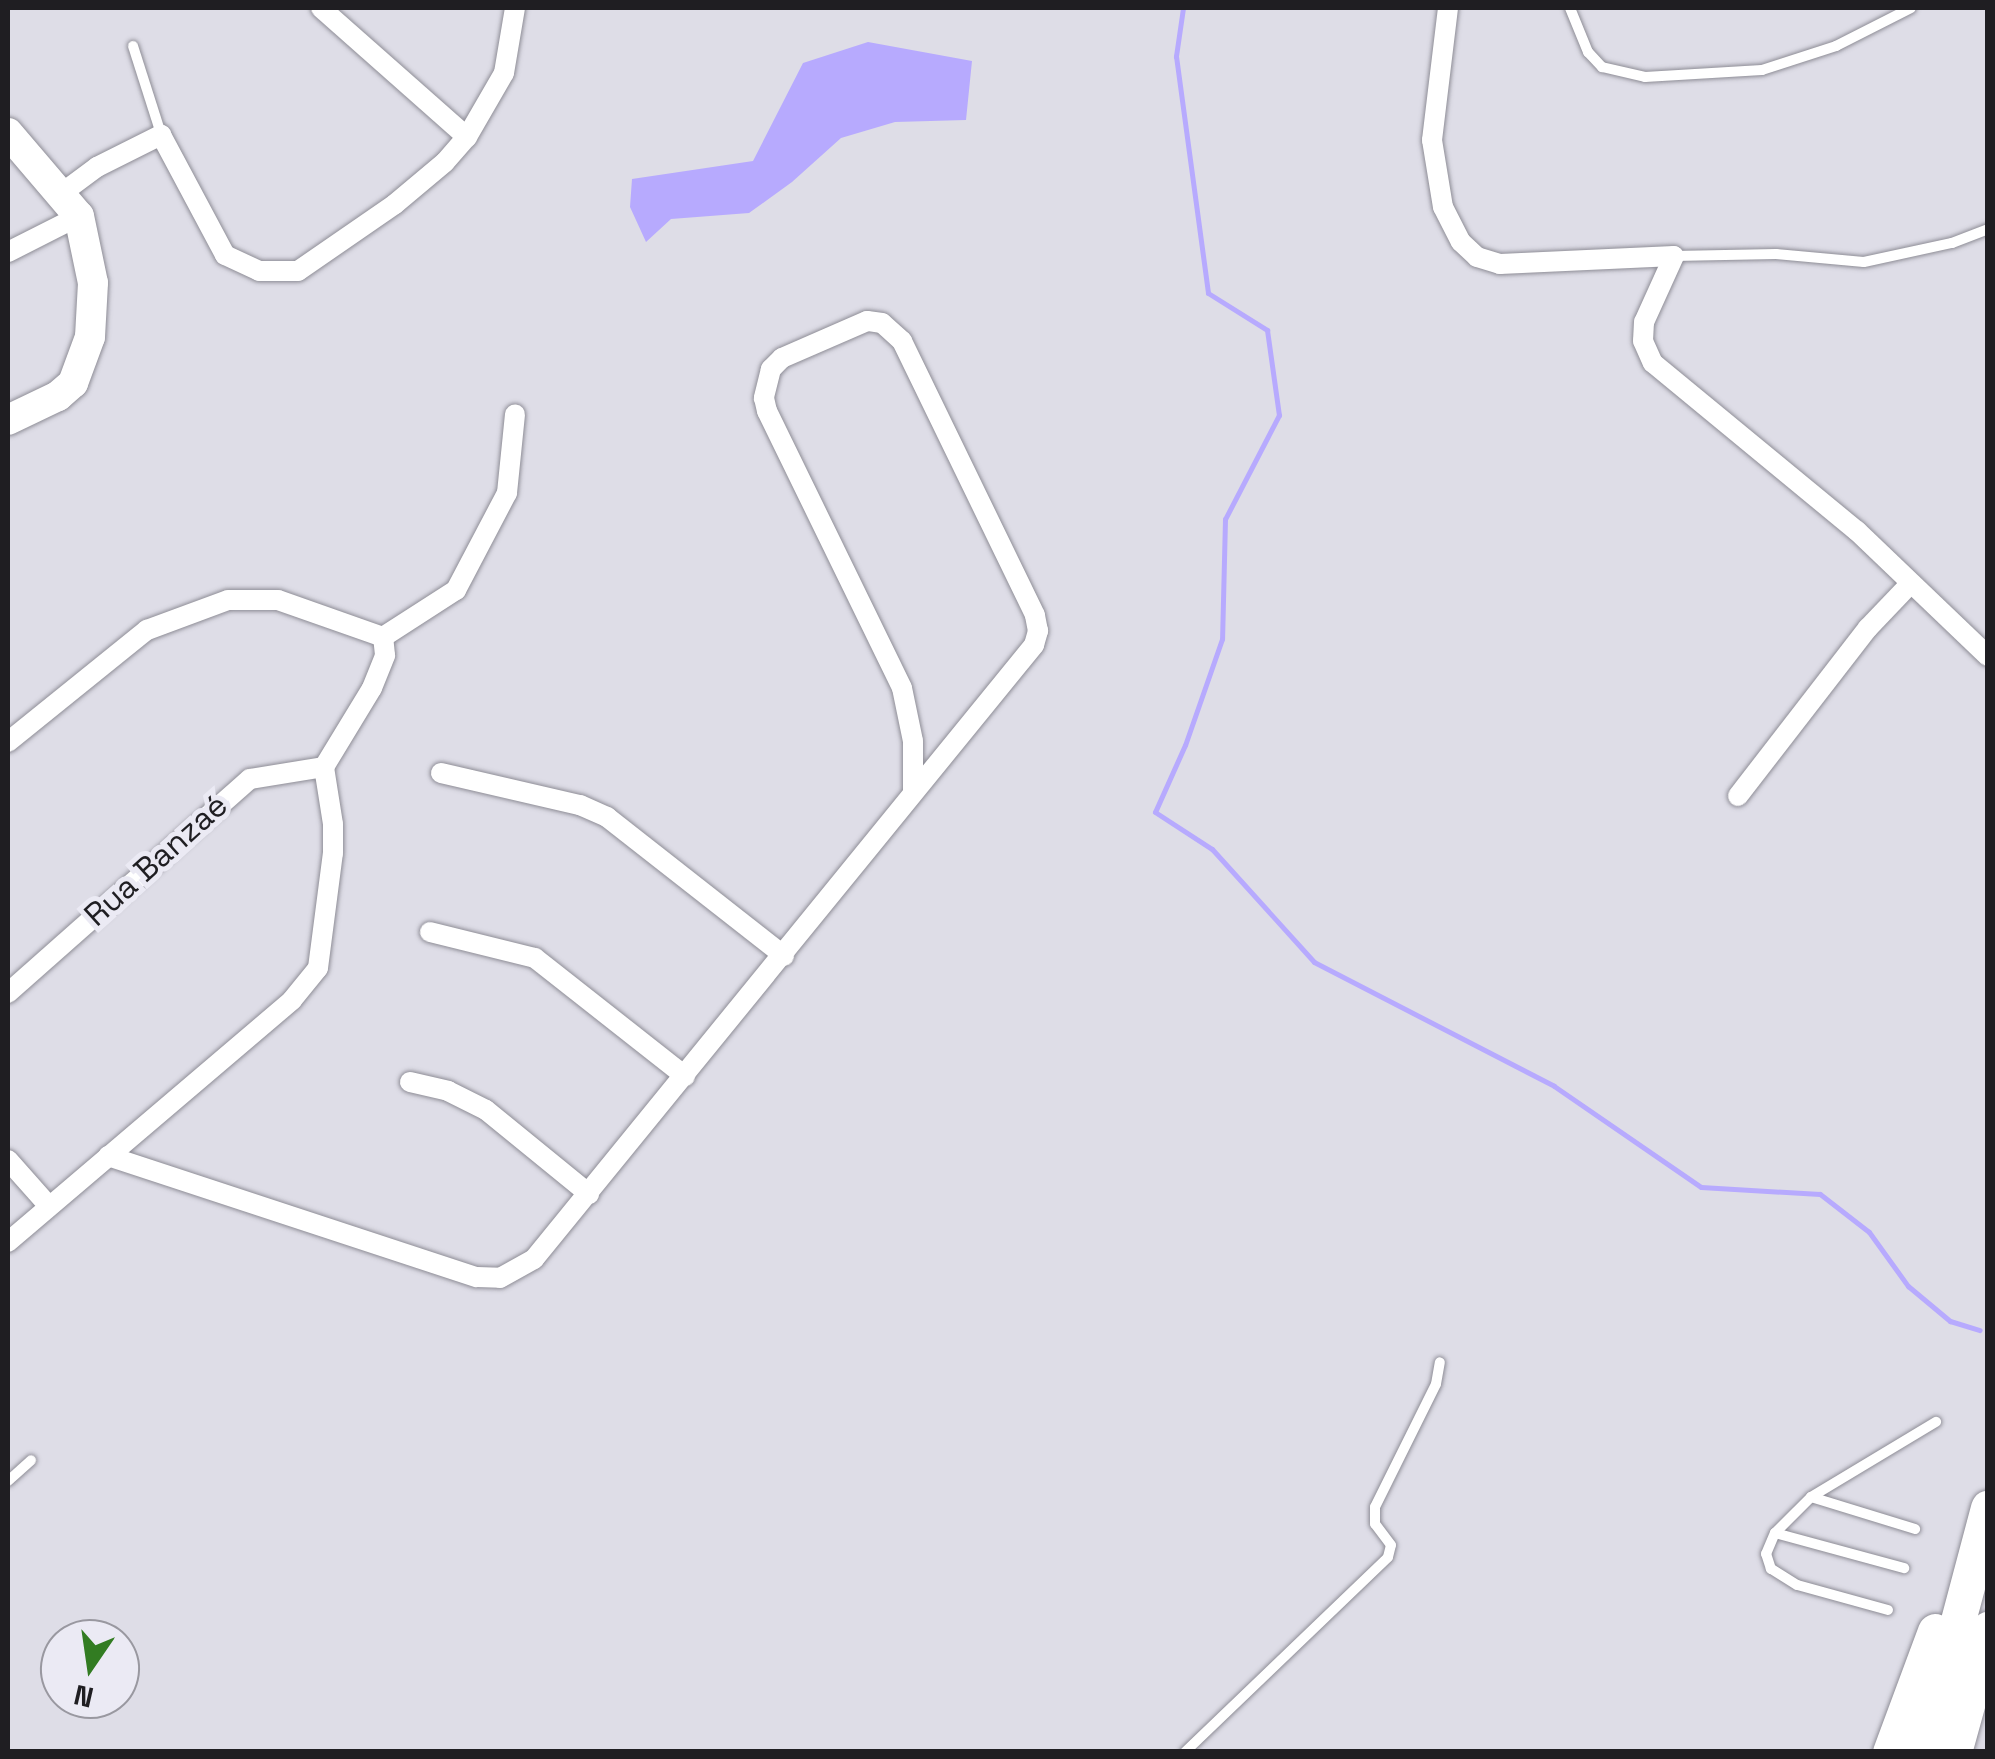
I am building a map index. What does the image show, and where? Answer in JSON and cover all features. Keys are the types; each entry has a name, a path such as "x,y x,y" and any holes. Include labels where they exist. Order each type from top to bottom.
{"highway":[{"path":"1890,1752 1953,1586 1985,1517"},
{"path":"1923,1752 1985,1517"},
{"path":"1954,1752 1988,1628"}],"main road":[{"path":"8,134 70,205 93,283 84,362 73,383 58,396 8,420"}],"street":[{"path":"321,8 466,137"},
{"path":"8,252 70,205 97,167 161,135 225,254 259,271 298,271 395,204 446,162 466,137 504,73 516,8"},
{"path":"1448,8 1432,140 1443,206 1461,242 1478,256 1500,264 1674,256 1644,322 1643,341 1653,363 1808,488 1988,656"},
{"path":"108,1156 477,1276 500,1278 534,1259 784,956 914,790 1026,660 1038,630 1035,615 902,341 882,323 868,320 782,358 771,369 764,398 767,412 902,688 913,741 914,790"},
{"path":"384,637 456,590 507,492 516,414"},
{"path":"1738,796 1868,628 1910,584"},
{"path":"8,742 147,630 228,600 257,596 278,600 384,637"},
{"path":"8,1242 292,1000 318,968 334,824 324,768 376,679 385,656 384,637"},
{"name":"Rua Banzaé","path":"8,992 250,779 324,768"},
{"path":"441,774 580,806 607,817 784,956"},
{"path":"430,932 535,958 685,1076"},
{"path":"410,1082 458,1095 486,1110 589,1194"},
{"path":"8,1160 48,1205"}],"lane":[{"path":"1570,8 1588,52 1602,67 1645,77 1762,70 1836,46 1912,8"},
{"path":"133,46 161,135"},
{"path":"1674,256 1776,254 1864,262 1952,243 1988,229"},
{"path":"1185,1752 1388,1557 1391,1544 1375,1524 1375,1507 1436,1384 1440,1362"},
{"path":"1888,1610 1782,1578 1766,1562 1775,1533 1811,1497 1936,1422"},
{"path":"8,1481 31,1460"},
{"path":"1811,1497 1915,1529"},
{"path":"1775,1533 1904,1568"}],"shaded area":[{"path":"868,42 972,61 966,120 895,122 841,138 792,182 749,213 671,219 646,242 630,207 632,179 753,161 803,63"}],"waterway":[{"path":"1183,8 1176,56 1208,293 1267,330 1279,415 1225,519 1222,639 1185,745 1155,812 1212,849 1314,962 1554,1086 1701,1187 1820,1194 1869,1232 1908,1286 1950,1321 1980,1330"}]}
